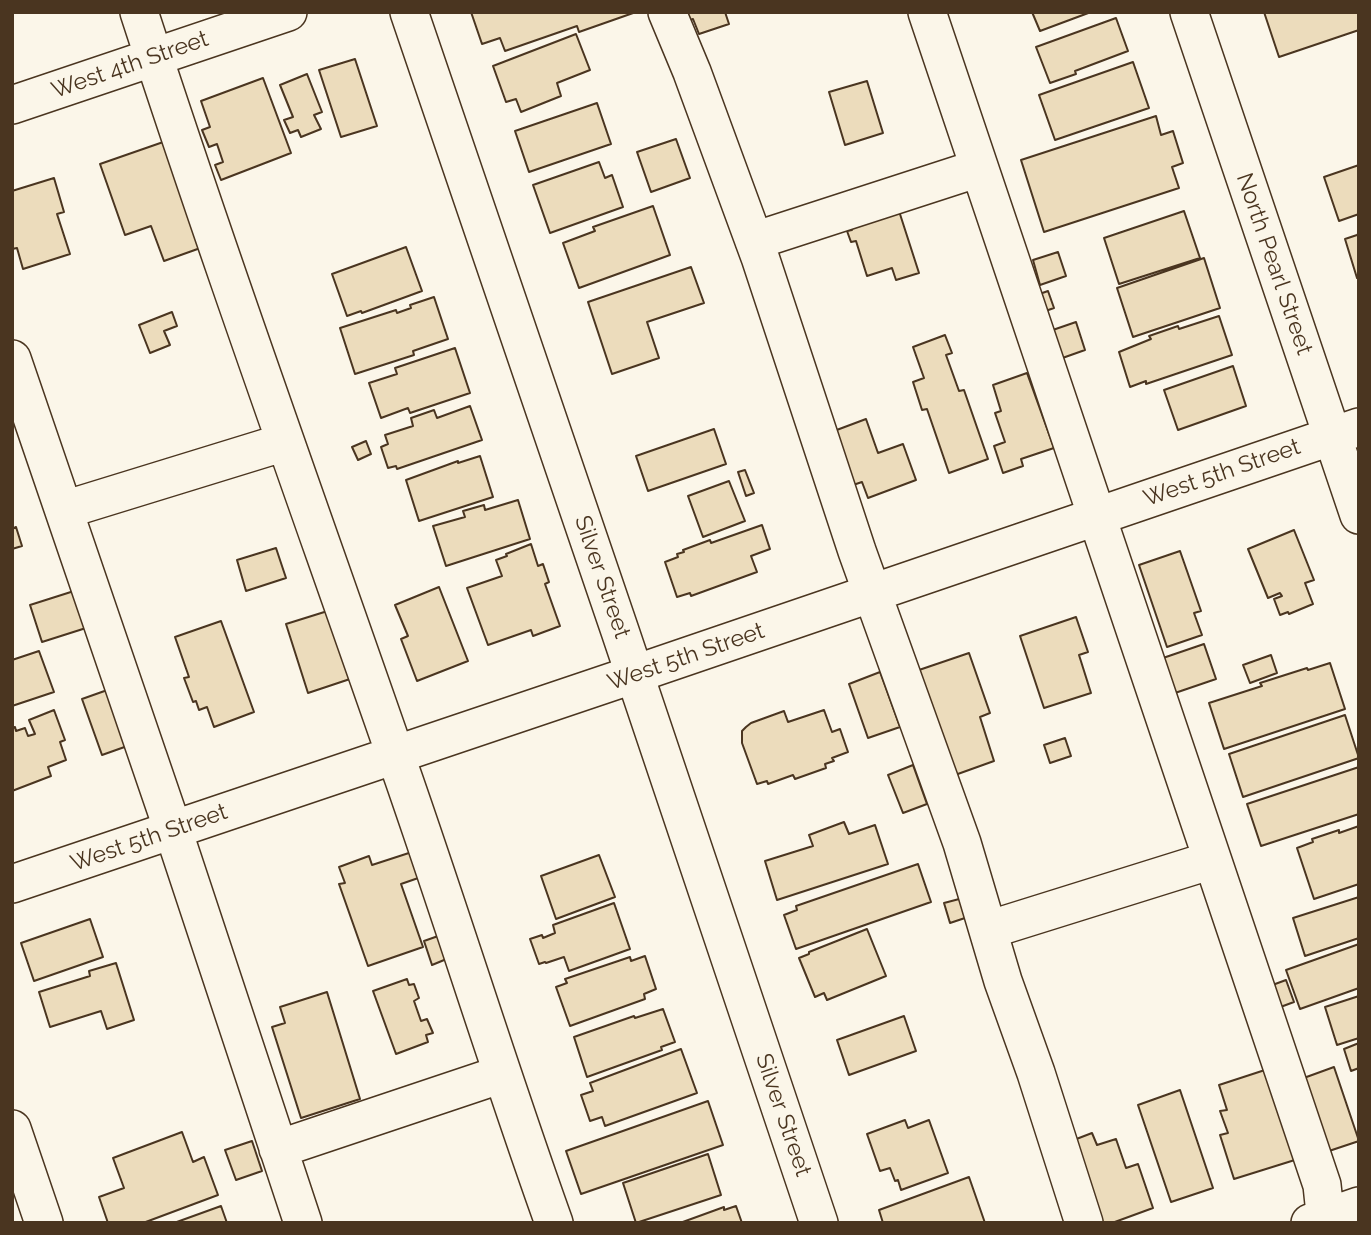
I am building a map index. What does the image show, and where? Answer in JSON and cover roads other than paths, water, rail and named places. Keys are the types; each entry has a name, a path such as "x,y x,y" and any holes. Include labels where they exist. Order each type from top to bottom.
{"street":[{"path":"139,12 285,442 396,755 554,1223"},
{"name":"West 4th Street","path":"12,105 288,12"},
{"name":"Silver Street","path":"409,12 819,1223"},
{"path":"667,12 754,241 872,593 962,843 1003,981 1084,1223"},
{"path":"927,12 1322,1185 1320,1221 1359,1206"},
{"name":"North Pearl Street","path":"1189,12 1345,432 1359,515"},
{"path":"754,241 979,167"},
{"path":"12,359 173,830 303,1223"},
{"name":"West 5th Street","path":"12,884 1345,432"},
{"path":"64,510 285,442"},
{"path":"988,930 1212,860"},
{"path":"278,1149 502,1074"},
{"path":"12,1129 44,1223"}]}
